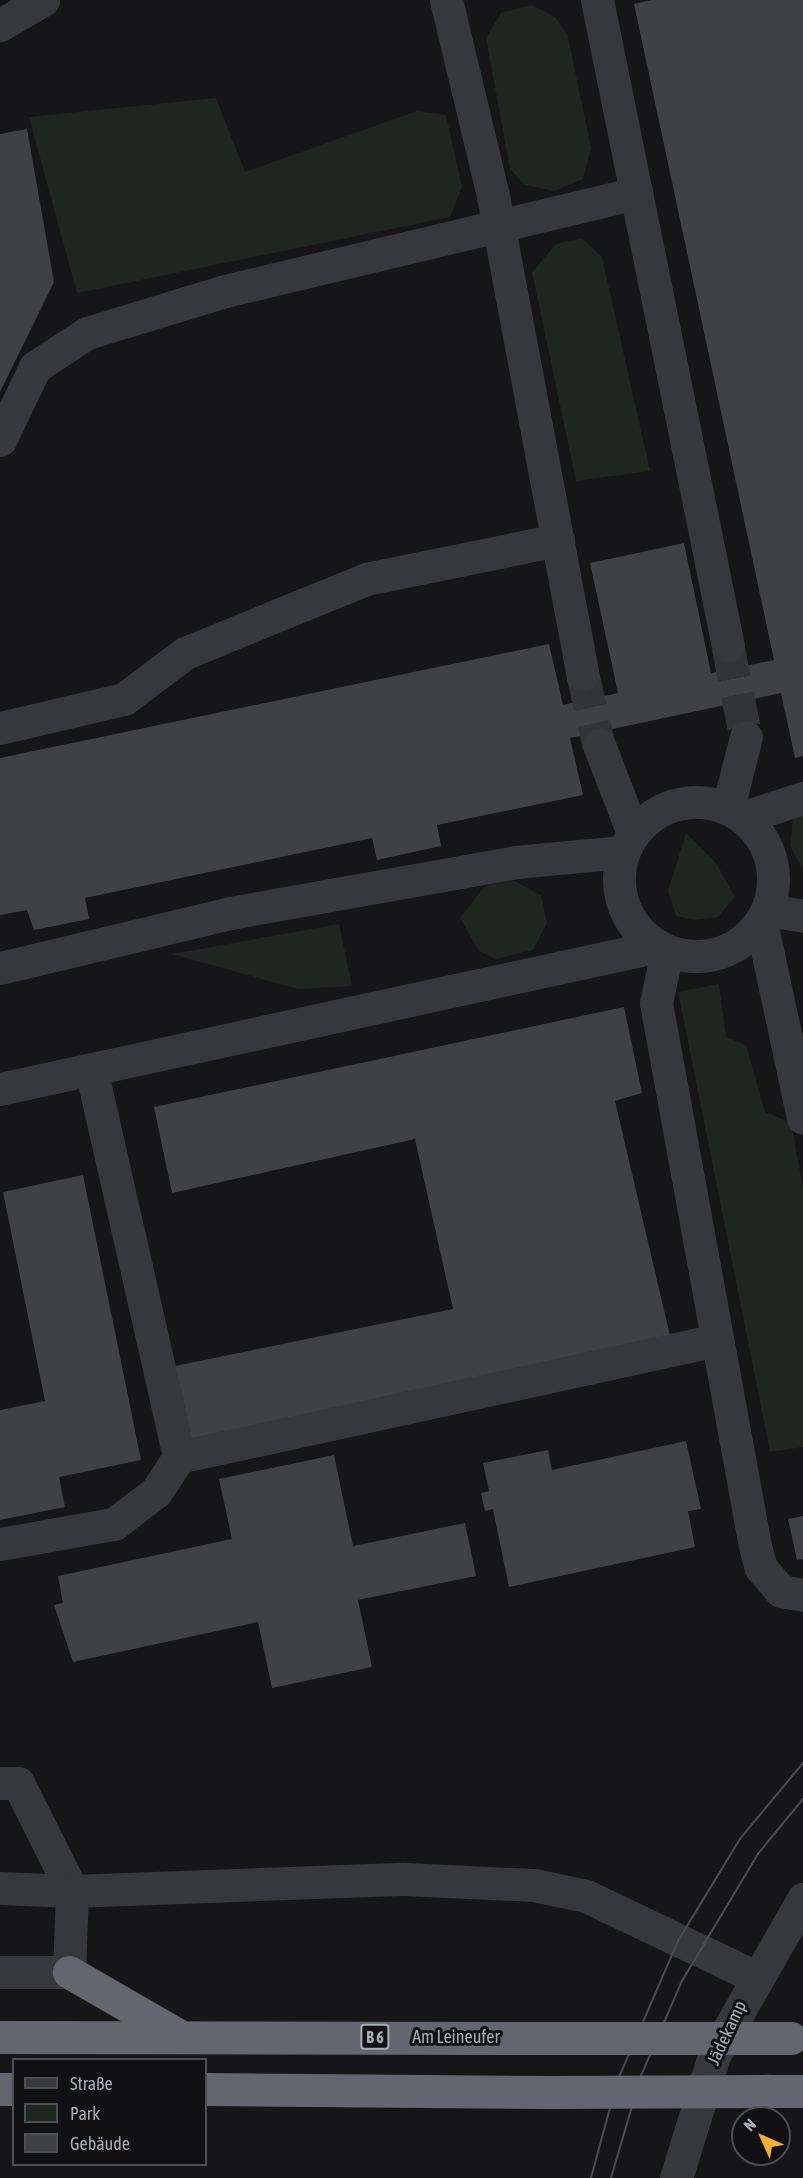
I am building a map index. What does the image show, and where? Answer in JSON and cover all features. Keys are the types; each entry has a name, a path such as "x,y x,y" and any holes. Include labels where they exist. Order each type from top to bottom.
{"highway":[{"path":"69,1972 182,2037"},
{"name":"Am Leineufer","path":"0,2037 797,2038"},
{"path":"207,2089 549,2092 803,2091"}],"street":[{"path":"0,25 43,0"},
{"path":"446,0 498,223 583,675"},
{"path":"597,0 728,646"},
{"path":"0,440 35,367 87,333 225,291 498,223 637,193"},
{"path":"0,728 124,699 185,653 366,579 558,540"},
{"path":"736,813 746,737"},
{"path":"599,746 628,842 620,897 632,923 663,949"},
{"path":"0,968 230,913 628,842 677,803 736,813 803,798"},
{"path":"736,813 760,834 774,869 764,916 803,1118"},
{"path":"764,916 797,979 803,1008"},
{"path":"0,1089 663,949 714,954 737,945 764,916 803,916"},
{"path":"663,949 656,1003 755,1546 761,1568 792,1593"},
{"path":"91,1069 179,1457"},
{"path":"0,1544 114,1524 156,1492 179,1457 717,1340"},
{"path":"0,1784 18,1783 72,1891 69,1972 0,1972"},
{"path":"0,1888 72,1891 405,1879 534,1885 586,1896 754,1976"},
{"name":"Jädekamp","path":"676,2178 714,2055 754,1976 803,1899"}],"green space":[{"path":"532,5 556,18 568,37 591,148 583,179 554,191 525,185 510,169 486,38 501,13"},
{"path":"216,98 245,172 417,111 446,115 462,187 450,217 77,293 29,117"},
{"path":"582,238 602,257 650,471 576,481 532,272 556,244"},
{"path":"803,816 803,869 790,846 793,818"},
{"path":"686,833 716,863 735,897 718,917 695,920 676,916 668,891"},
{"path":"511,879 541,895 547,923 533,950 496,959 479,951 460,918 484,887"},
{"path":"339,924 352,986 298,989 172,954"},
{"path":"719,984 726,1037 746,1045 765,1112 791,1123 803,1188 803,1447 770,1452 678,992"}],"building":[{"path":"652,0 803,0 803,756 795,758 781,693 570,738 583,795 437,825 441,846 377,860 372,838 85,898 89,919 34,930 27,910 0,915 0,758 549,644 563,705 618,693 590,563 684,543 711,673 774,660 634,4"},
{"path":"27,129 54,282 0,392 0,134"},
{"path":"624,1007 642,1093 615,1101 671,1340 189,1439 175,1366 453,1309 415,1139 172,1193 154,1107"},
{"path":"83,1175 141,1460 59,1477 65,1507 0,1520 0,1410 45,1401 3,1192"},
{"path":"686,1441 701,1509 688,1511 695,1547 509,1587 493,1509 485,1511 481,1493 489,1491 483,1463 548,1450 552,1470"},
{"path":"334,1455 353,1546 465,1523 476,1576 358,1600 372,1667 272,1688 258,1622 73,1662 54,1605 63,1603 58,1576 232,1539 219,1479"},
{"path":"803,1516 803,1559 797,1560 788,1519"}],"tunnel":[{"path":"728,646 746,737"},
{"path":"583,675 599,745"}],"tram line":[{"path":"591,2178 617,2082 678,1941 740,1839 803,1763"},
{"path":"611,2178 641,2076 682,1981 758,1854 803,1799"}]}
